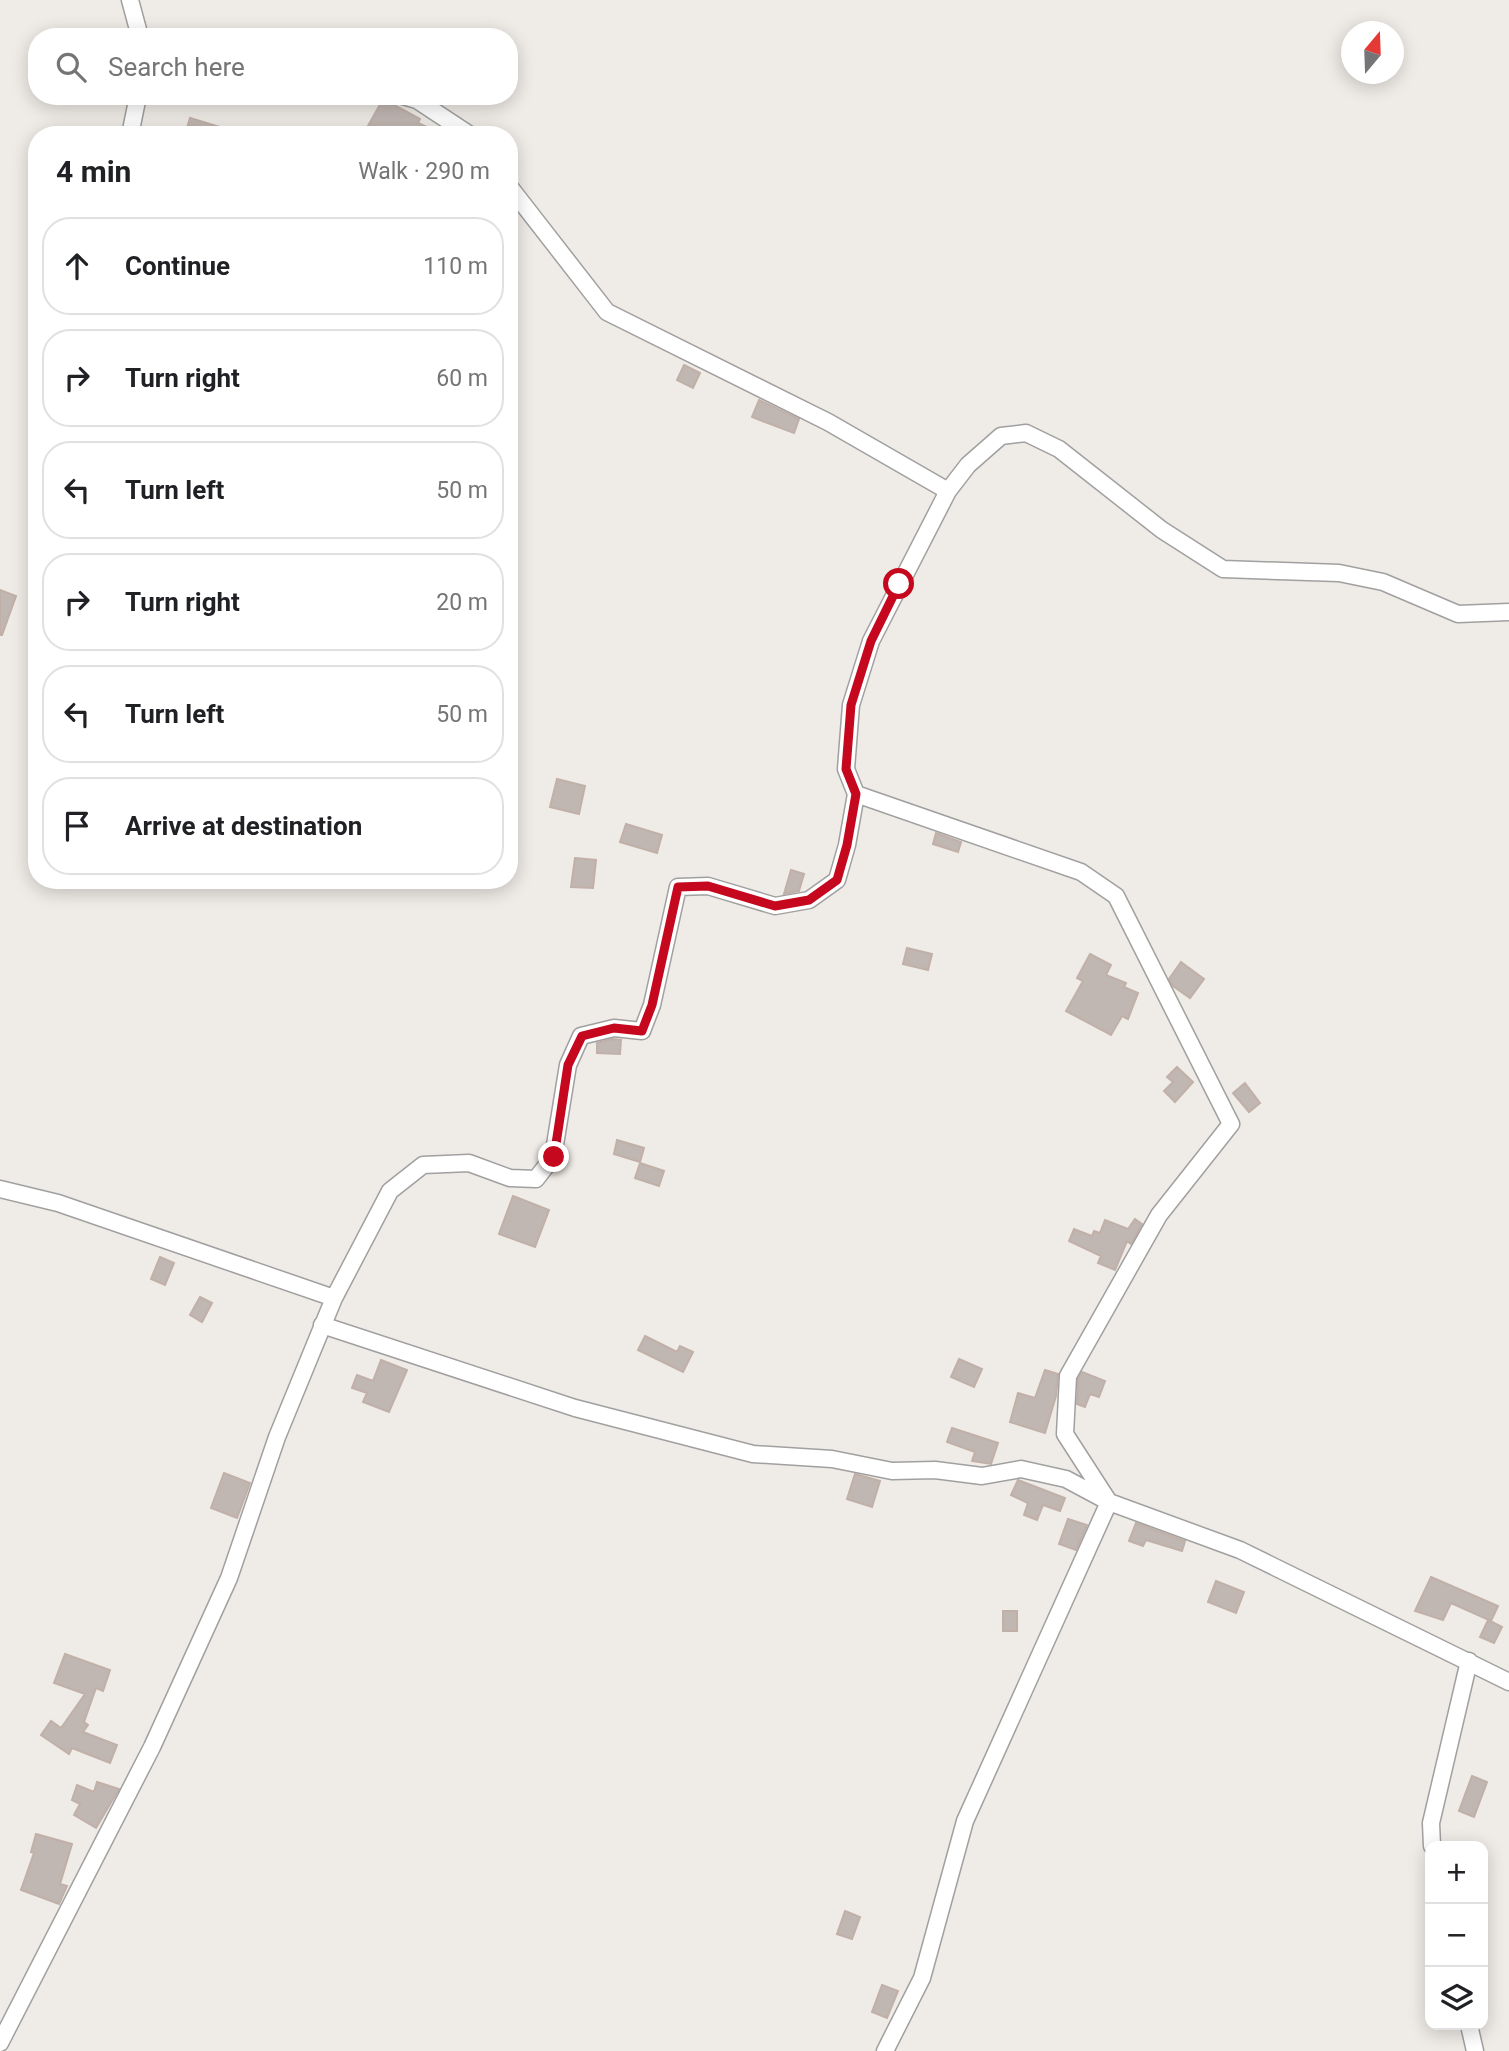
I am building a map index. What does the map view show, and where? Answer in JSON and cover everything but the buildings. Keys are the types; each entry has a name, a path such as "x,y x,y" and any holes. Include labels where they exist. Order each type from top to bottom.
{"street":[{"path":"130,0 138,28"},
{"path":"132,126 136,105"},
{"path":"425,105 456,126"},
{"path":"518,198 607,312 828,422 948,491"},
{"path":"0,2043 152,1746 229,1578 277,1437 322,1325 390,1191 423,1165 469,1163 510,1178 536,1179 554,1157 568,1065 582,1036 614,1028 642,1031 652,1005 678,887 708,886 775,906 809,900 837,880 847,845 856,794 846,769 855,692 871,641 948,491 968,465 1001,436 1026,433 1059,449 1162,530 1223,569 1339,573 1383,582 1458,614 1509,612"},
{"path":"856,794 1081,872 1116,896 1231,1124 1159,1215 1068,1376 1065,1434 1109,1502"},
{"path":"0,1189 58,1203 334,1298"},
{"path":"322,1325 575,1408 753,1454 832,1459 892,1471 934,1470 982,1476 1021,1469 1066,1479 1109,1502 1240,1550 1509,1682"},
{"path":"885,2051 922,1978 965,1821 1109,1502"},
{"path":"1432,1841 1431,1823 1469,1661"},
{"path":"1470,2030 1475,2051"}],"route":[{"path":"554,1157 559,1106 568,1065 582,1036 614,1028 642,1031 652,1005 678,887 708,886 775,906 809,900 837,880 847,845 856,794 846,769 851,705 871,641 899,584"}]}
